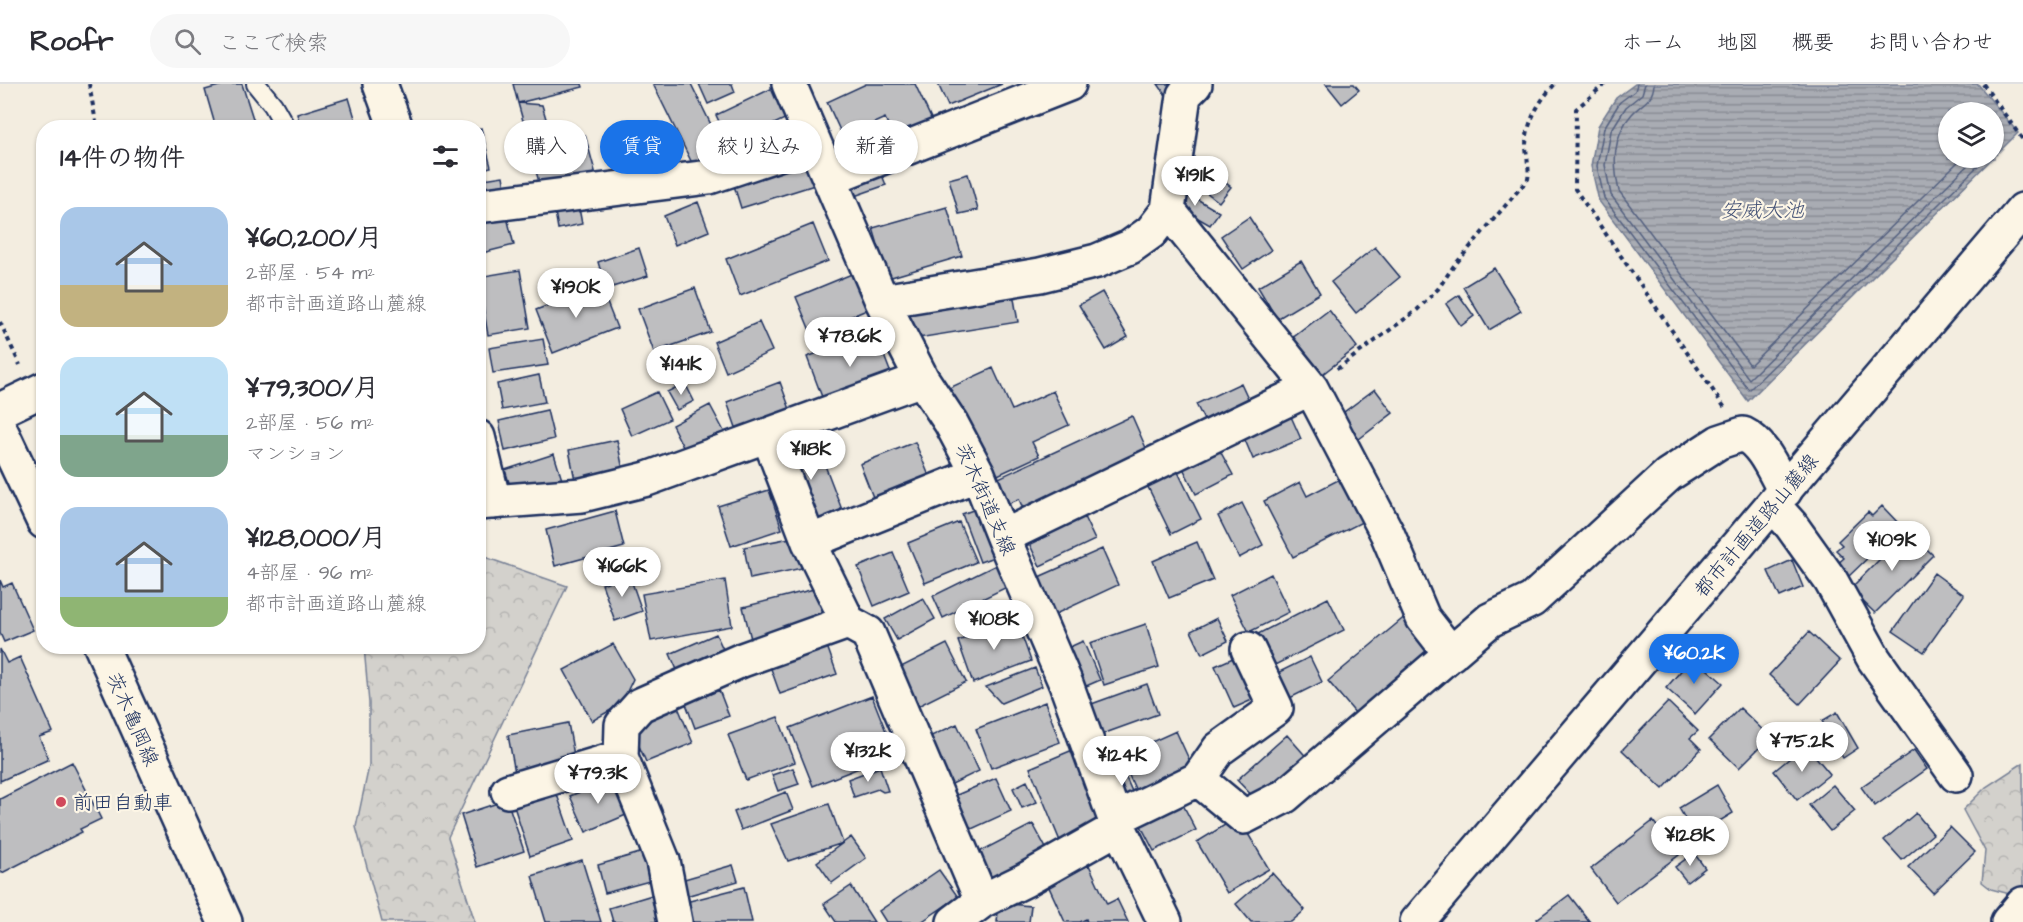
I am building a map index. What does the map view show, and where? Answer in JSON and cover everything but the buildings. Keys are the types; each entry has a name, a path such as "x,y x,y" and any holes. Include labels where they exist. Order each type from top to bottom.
{"street":[{"path":"380,84 393,120"},
{"name":"茨木街道支線","path":"789,84 805,120"},
{"path":"830,178 1069,84"},
{"path":"882,301 1040,275 1097,261 1130,248 1151,232 1168,210 1185,95 1195,84"},
{"name":"茨木街道支線","path":"822,160 882,301 922,379 951,423 978,474 1066,684 1117,823 1165,922"},
{"path":"486,205 718,174"},
{"path":"1168,210 1311,388 1386,533 1424,618 1451,654"},
{"name":"都市計画道路山麓線","path":"1417,922 2023,210"},
{"path":"486,503 582,495 636,482 922,379"},
{"path":"1003,537 1311,388"},
{"path":"0,410 36,392"},
{"path":"0,429 36,505"},
{"path":"1198,779 1244,817 1285,796 1490,620 1532,600 1668,475 1719,442 1743,434 1752,438 1762,452 1791,525 1831,581 1874,659 1956,775"},
{"path":"768,435 809,542 848,622 868,633 982,901"},
{"path":"809,542 978,474"},
{"path":"675,922 663,861 621,758 622,724 640,705 742,660 848,622"},
{"path":"954,922 982,901 1024,880 1117,823 1198,779 1220,749 1276,708 1248,649"},
{"name":"茨木亀岡線","path":"105,654 225,922"},
{"path":"508,791 621,758"},
{"path":"2008,922 2023,904"}],"lane":[{"path":"256,84 281,120"}],"path":[{"path":"89,84 96,120"},
{"path":"1311,388 1417,310 1528,179 1526,144 1530,126 1538,105 1555,84"},
{"path":"1605,84 1576,109 1575,189 1743,434"},
{"path":"1983,84 2023,140"},
{"path":"0,322 20,366"}],"green space":[{"path":"486,557 567,586 448,837 475,922 382,922 356,827 369,766 369,703 365,654 486,654"},
{"path":"2023,763 2023,889 2017,896 1991,889 1982,882 1985,851 1963,810 1986,787"}],"water":[{"name":"安威大池","path":"1635,84 1978,84 1993,102 1938,102 1938,168 1983,168 1748,401 1599,201 1591,166 1598,126 1616,98"},
{"name":"安威大池","path":"2004,116 2018,133 2004,147"}],"place":[{"name":"前田自動車","path":"61,802"}]}
